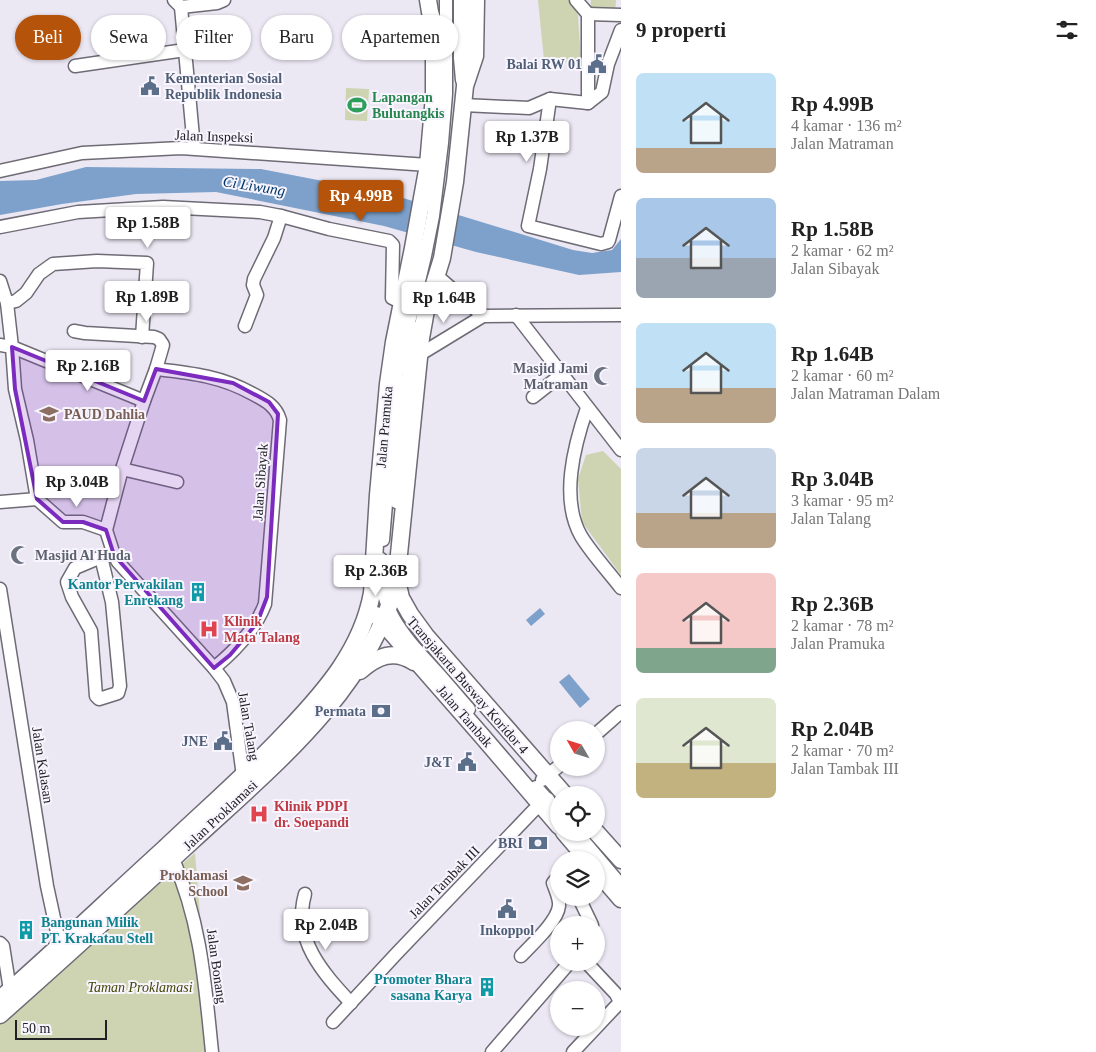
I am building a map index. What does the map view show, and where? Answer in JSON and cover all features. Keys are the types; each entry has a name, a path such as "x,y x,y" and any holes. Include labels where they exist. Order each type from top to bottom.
{"main road":[{"path":"428,0 431,15"},
{"path":"436,0 436,15"},
{"path":"462,0 462,58 465,86"},
{"path":"465,86 475,56 476,0"},
{"name":"Jalan Pramuka","path":"369,608 372,593 388,384 402,302 419,252 430,175 434,60"},
{"name":"Jalan Pramuka","path":"392,594 424,319 442,258 455,182 465,86"},
{"name":"Jalan Tambak","path":"369,608 399,590 404,605 426,636 550,791"},
{"name":"Jalan Tambak","path":"392,594 420,665 543,780 550,791"},
{"name":"Jalan Proklamasi","path":"5,995 315,722 349,681 366,654 392,594"},
{"name":"Jalan Proklamasi","path":"0,1015 173,859 246,782 288,730 325,689 354,646 369,608"},
{"path":"349,681 368,664 385,655 402,655 420,665"},
{"path":"574,841 585,851"},
{"path":"605,873 621,900"}],"street":[{"path":"178,3 217,3 224,0"},
{"path":"430,175 446,94 446,0"},
{"path":"576,0 588,14 593,100"},
{"path":"588,14 621,15"},
{"path":"593,100 604,87 608,64 621,30"},
{"path":"74,66 176,51"},
{"path":"186,60 194,148"},
{"path":"463,105 529,108 550,99 593,100"},
{"path":"550,99 540,169 528,226 601,244 606,243 609,240 621,196"},
{"name":"Jalan Inspeksi","path":"0,171 82,153 194,148 430,175"},
{"path":"0,227 78,212 163,207 260,212 388,241 394,245 392,298 402,302"},
{"path":"245,326 257,295 253,285 254,279 274,238 281,216"},
{"name":"Transjakarta Busway Koridor 4","path":"392,594 381,579 381,565 397,372 419,252"},
{"path":"3,292 16,301 26,293 39,274 53,264 97,260 147,263 142,336"},
{"path":"436,275 483,316"},
{"path":"3,292 6,346 27,440 37,499 63,522 83,522 106,530 122,469 163,345 162,342 154,337 74,331"},
{"name":"Transjakarta Busway Koridor 4","path":"430,294 420,318 410,357 392,556 392,594 408,642 543,780"},
{"path":"516,315 621,450"},
{"path":"419,355 483,316 621,315"},
{"path":"6,346 144,401"},
{"name":"Jalan Sibayak","path":"156,369 211,376 233,383 269,402 280,420 265,604 257,623 230,655 214,668"},
{"path":"532,397 562,375"},
{"path":"587,408 576,440 571,468 572,508 575,522 582,536 621,588"},
{"path":"122,469 177,482"},
{"path":"0,502 37,499"},
{"name":"Jalan Talang","path":"106,530 108,556 130,576 224,681 233,702 246,782"},
{"path":"108,556 120,686 118,694 99,699 96,696 91,631 72,597 67,582 75,568 108,556"},
{"name":"Jalan Kalasan","path":"0,589 47,886 60,946"},
{"path":"94,657 97,652 115,646"},
{"path":"605,726 621,712"},
{"name":"Jalan Tambak III","path":"333,1022 397,953 550,801"},
{"name":"Jalan Bonang","path":"173,859 198,933 212,1052"},
{"path":"605,865 621,872"},
{"path":"605,869 621,885"},
{"path":"305,894 302,906 306,943 317,962 351,1003"},
{"path":"521,956 552,922 559,906"},
{"path":"0,943 3,946 5,995"},
{"path":"492,1052 562,971"},
{"path":"573,1052 620,1002 619,997 594,971"}],"highlighted area":[{"path":"12,347 144,401 156,369 233,383 269,402 278,414 267,597 257,623 230,655 214,668 114,555 106,530 83,522 63,522 37,499 15,389"}],"green space":[{"path":"538,0 577,0 581,63 544,60"},
{"path":"591,0 616,0 615,13 590,12"},
{"name":"Lapangan Bulutangkis","path":"346,88 369,89 367,121 345,120"},
{"path":"603,451 621,469 621,575 582,522 578,479 586,455"},
{"name":"Taman Proklamasi","path":"195,853 211,1052 0,1052 0,1023"}],"water":[{"name":"Ci Liwung","path":"86,167 261,169 390,194 573,250 592,253 612,250 621,239 621,272 579,275 476,252 384,226 216,192 136,194 0,215 0,181 36,180"},
{"path":"540,608 545,614 531,626 526,620"},
{"path":"569,674 590,699 580,708 559,682"}],"place":[{"name":"Balai RW 01","path":"597,64"},
{"name":"Kementerian Sosial Republik Indonesia","path":"150,86"},
{"name":"Lapangan Bulutangkis","path":"357,105"},
{"name":"Masjid Jami Matraman","path":"603,376"},
{"name":"PAUD Dahlia","path":"49,414"},
{"name":"Masjid Al Huda","path":"20,555"},
{"name":"Kantor Perwakilan Enrekang","path":"198,592"},
{"name":"Klinik Mata Talang","path":"209,629"},
{"name":"Permata","path":"381,711"},
{"name":"JNE","path":"223,741"},
{"name":"J&T","path":"467,762"},
{"name":"Klinik PDPI dr. Soepandi","path":"259,814"},
{"name":"BRI","path":"538,843"},
{"name":"Proklamasi School","path":"243,883"},
{"name":"Inkoppol","path":"507,909"},
{"name":"Bangunan Milik PT. Krakatau Stell","path":"26,930"},
{"name":"Promoter Bhara sasana Karya","path":"487,987"}]}
